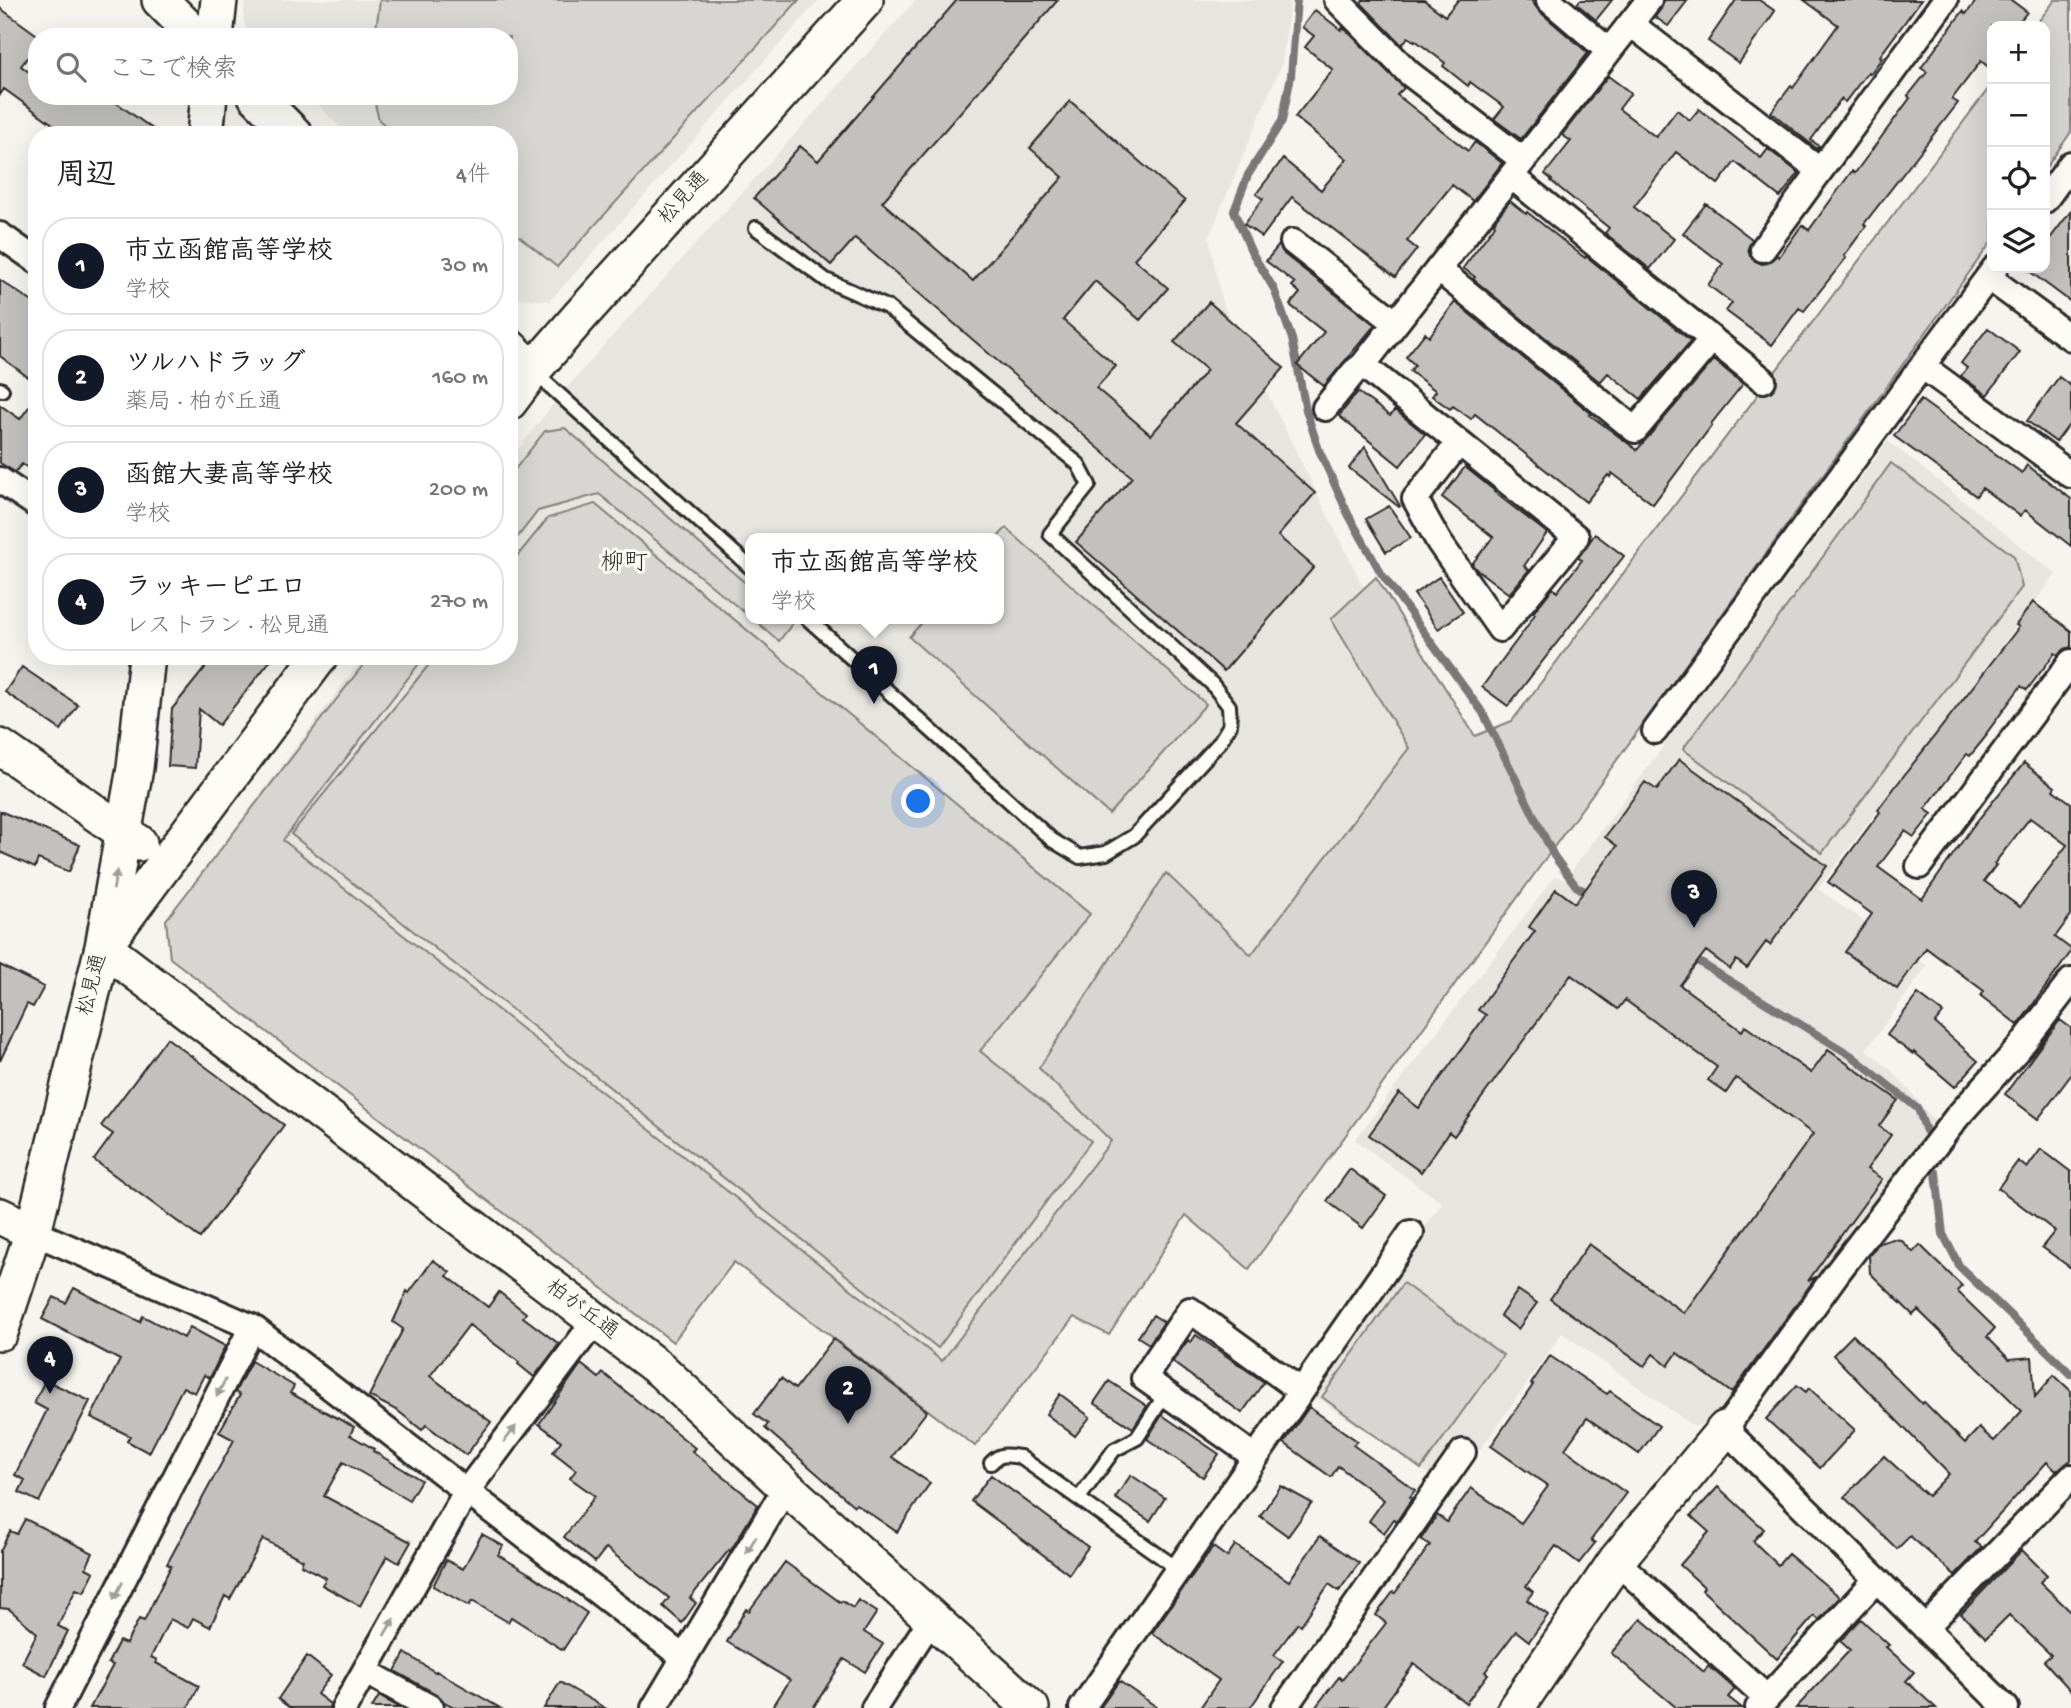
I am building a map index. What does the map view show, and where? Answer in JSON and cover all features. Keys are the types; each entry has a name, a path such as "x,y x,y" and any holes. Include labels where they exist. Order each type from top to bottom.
{"street":[{"path":"160,0 188,28"},
{"path":"216,28 219,0"},
{"name":"松見通","path":"521,359 581,314 865,0"},
{"path":"1338,0 1409,73 1712,339 1763,380"},
{"path":"1549,0 1609,51"},
{"path":"1325,408 1354,372 1363,365 1649,0"},
{"path":"1763,249 1945,0"},
{"path":"1630,24 1819,170"},
{"path":"206,126 208,105"},
{"path":"266,105 286,126"},
{"path":"2050,193 2071,164"},
{"path":"0,235 28,255"},
{"path":"1293,242 1396,323"},
{"path":"1438,268 1635,430 1712,339"},
{"path":"1655,731 1991,273 2071,338"},
{"path":"1363,365 1460,443 1576,537 1500,629 1439,542 1415,499 1460,443"},
{"path":"1922,366 2071,475"},
{"path":"0,480 28,499"},
{"path":"1919,866 2071,662"},
{"path":"103,947 135,768 146,665"},
{"name":"松見通","path":"0,1332 33,1232 103,947 313,665"},
{"path":"0,747 165,861"},
{"name":"柏が丘通","path":"103,947 661,1370 932,1618 1018,1704"},
{"path":"1516,1708 1616,1561 1725,1429 1837,1273 1957,1117 2067,994"},
{"path":"0,1216 252,1327 684,1658"},
{"path":"1082,1708 1411,1233"},
{"path":"1255,1457 1144,1378 1190,1310 1301,1391"},
{"path":"344,1708 466,1492 595,1321"},
{"path":"58,1708 252,1327"},
{"path":"1725,1429 2006,1708"},
{"path":"1284,1708 1463,1452"},
{"path":"1925,1628 2071,1477"},
{"path":"654,1708 786,1487"},
{"path":"1616,1561 1762,1703 1876,1580"},
{"path":"874,1708 932,1618"},
{"path":"365,1671 430,1708"}],"lane":[{"path":"756,228 826,280 887,307 1078,464 1089,485 1050,534 1212,684 1229,706 1230,724 1219,743 1134,836 1106,853 1080,857 1052,840 814,624"},
{"path":"521,359 745,562"},
{"path":"1079,1498 1114,1450 1137,1438 1166,1393"},
{"path":"990,1463 1004,1454 1020,1457 1178,1569"}],"shaded area":[{"path":"245,0 819,0 550,301 518,298 518,126 339,126 318,105 518,105 518,28 246,28 243,20"},
{"path":"380,0 799,0 557,267 518,235 518,126 386,126 379,120 375,105 518,105 518,28 376,28"},
{"path":"916,0 1290,0 1282,63 1209,237 1222,302 1445,752 940,1400 736,1250 166,920 357,665 518,665 518,450 553,404"},
{"path":"2055,0 2071,0 2071,132 2050,162 2050,21 2039,21"},
{"path":"1987,91 1987,248 1249,1269 1186,1215 1109,1335 1074,1317 975,1446 734,1262 673,1342 170,958 166,920 363,665 418,665 283,840 942,1361 1111,1141 1039,1068 1166,873 1251,955 1409,748 1331,619 1376,577 1475,736 1512,721"},
{"path":"565,428 745,583 745,613 599,494 538,511 518,537 518,466 545,431"},
{"path":"1888,441 2056,574 1818,889 1927,966 1866,1050 1890,1069 1937,1125 1717,1416 1695,1427 1562,1333 1480,1450 1461,1436 1431,1476 1310,1393 1442,1203 1355,1140 1555,876 1565,880"},
{"path":"1891,463 2014,556 2022,587 1822,853 1683,749"},
{"path":"595,504 1090,914 980,1051 1091,1141 938,1348 291,834 429,665 518,665 518,555 548,518"},
{"path":"1006,528 1206,704 1109,814 909,637 921,624 1004,624 1004,533 1002,533"},
{"path":"759,624 792,624 779,641"},
{"path":"1403,1283 1503,1355 1421,1469 1322,1397"}],"building":[{"path":"957,0 1058,0 882,202 973,281 1063,177 1030,148 1070,101 1185,201 1134,259 1168,288 1140,320 1095,281 1063,320 1116,366 1096,388 1151,435 1207,370 1174,342 1209,302 1284,368 1236,423 1315,493 1278,536 1314,567 1224,671 1076,542 1132,477 855,238 831,265 754,198 800,146 818,161"},
{"path":"1363,0 1424,0 1445,16 1458,0 1531,0 1539,11 1588,53 1521,139 1494,119 1504,107 1470,82 1468,86 1443,66 1445,63 1415,40 1408,37 1402,45 1361,3"},
{"path":"1580,0 1612,0 1596,20 1577,4"},
{"path":"1664,0 1688,0 1668,26 1655,17"},
{"path":"1736,0 1759,0 1775,11 1739,63 1708,41"},
{"path":"1804,0 1921,0 1870,74 1868,72 1845,102 1841,99 1811,140 1819,146 1817,149 1771,112 1791,86 1793,88 1838,25"},
{"path":"1977,0 2011,0 2027,12 2020,21 1987,21 1987,66 1981,61 1952,99 1958,103 1864,224 1866,226 1844,256 1846,258 1804,311 1799,308 1772,345 1726,311 1732,303 1708,285 1723,264 1683,233 1706,204 1752,239 1748,248 1755,261 1768,263 1777,255 1779,257 1802,225 1809,230 1852,171 1855,173 1927,72 1921,68 1963,11 1966,14"},
{"path":"0,8 28,28 28,57 21,66 28,71 28,105 119,105 149,126 55,126 4,89 0,95"},
{"path":"1315,10 1341,30 1343,27 1404,88 1397,95 1468,151 1475,142 1502,163 1473,201 1452,185 1407,241 1417,249 1395,277 1292,197 1262,237 1244,224 1263,199 1256,194 1283,159 1321,190 1347,159 1295,117 1333,70 1305,47 1314,36 1302,27"},
{"path":"1608,76 1631,93 1619,109 1656,137 1677,110 1690,120 1699,109 1761,158 1768,149 1799,173 1780,197 1735,162 1718,184 1676,152 1634,207 1674,239 1650,269 1605,233 1609,228 1545,174 1571,141 1562,135"},
{"path":"1510,201 1585,258 1586,256 1691,341 1641,399 1608,373 1600,382 1463,268"},
{"path":"2071,211 2071,302 2032,273 2050,273 2050,238"},
{"path":"1279,245 1284,254 1375,325 1324,386 1297,365 1324,332 1290,305 1300,293 1292,286 1295,283 1266,261"},
{"path":"0,280 28,299 28,377 0,356"},
{"path":"1455,302 1592,414 1590,415 1637,450 1714,360 1743,384 1653,504 1612,473 1586,502 1475,414 1471,419 1432,396 1436,391 1410,371 1415,365 1406,357 1425,333 1429,337"},
{"path":"1988,328 2020,352 1987,395 1961,376 1967,368 1961,363"},
{"path":"2059,377 2071,386 2071,422 2056,442 2027,421"},
{"path":"1358,392 1390,416 1395,410 1425,434 1400,466 1339,416"},
{"path":"1921,400 2022,473 2027,465 2071,499 2071,546 2025,510 2020,516 1982,488 1976,496 1894,436"},
{"path":"0,405 20,419 28,408 28,468 22,464 15,472 0,463"},
{"path":"1365,447 1400,506 1399,507 1349,468"},
{"path":"1465,467 1547,533 1524,566 1529,570 1509,594 1472,564 1493,537 1442,497"},
{"path":"1389,506 1411,538 1386,552 1366,519"},
{"path":"1595,534 1624,556 1508,706 1482,687 1526,628 1535,614 1533,613 1553,588 1557,592 1582,560 1578,558"},
{"path":"1439,577 1463,612 1438,629 1414,594"},
{"path":"2033,602 2071,631 2071,647 2058,655 2055,653 2027,690 2021,686 1987,735 1970,756 1967,754 1925,809 1932,814 1914,837 1905,831 1878,867 1922,899 1973,826 2024,763 2071,803 2071,915 2055,937 2071,949 2071,952 2018,1025 1981,996 1984,991 1926,948 1897,989 1845,952 1872,914 1828,882 1880,812 1878,810 1895,787 2019,627 2016,625","holes":["2030,818 2067,845 2020,907 1984,881"]},
{"path":"201,665 267,665 219,725 199,709 195,768 168,766 172,709 205,668"},
{"path":"22,667 78,705 61,730 5,692"},
{"path":"1679,759 1827,866 1770,945 1766,942 1747,968 1736,960 1730,969 1706,951 1680,985 1742,1031 1745,1026 1811,1073 1828,1050 1898,1100 1879,1126 1891,1135 1867,1169 1882,1179 1808,1281 1816,1277 1732,1393 1677,1353 1668,1366 1653,1354 1644,1366 1550,1299 1589,1244 1684,1313 1813,1134 1736,1078 1726,1093 1708,1080 1717,1067 1625,1000 1618,1009 1571,975 1454,1136 1449,1132 1421,1172 1369,1135 1399,1093 1419,1108 1486,1015 1478,1010 1535,931 1529,927 1556,889 1575,903 1617,846 1605,837 1645,782 1657,790"},
{"path":"0,811 80,845 69,872 38,859 35,868 0,852"},
{"path":"0,965 44,987 33,1007 27,1004 0,1061"},
{"path":"1918,994 1943,1013 1935,1023 1978,1061 1955,1087 1914,1052 1913,1054 1887,1035"},
{"path":"2060,1020 2071,1028 2071,1075 2038,1119 2005,1094"},
{"path":"167,1038 284,1125 200,1238 94,1160 113,1134 101,1126"},
{"path":"2041,1149 2071,1172 2071,1268 2042,1247 2055,1231 1998,1188 2018,1161 2027,1168"},
{"path":"1350,1169 1386,1196 1363,1228 1327,1201"},
{"path":"1901,1240 1913,1252 1920,1245 1962,1286 1957,1291 1995,1328 1987,1337 2009,1359 2032,1357 2035,1397 2054,1375 2071,1391 2071,1460 2056,1471 2047,1462 1975,1542 1982,1547 1955,1575 1910,1536 1897,1549 1844,1497 1884,1456 1928,1496 1949,1474 1833,1355 1853,1335 1965,1443 1979,1428 1994,1441 2022,1411 1918,1310 1913,1315 1870,1273 1869,1256 1879,1243"},
{"path":"433,1260 450,1272 447,1276 488,1307 499,1292 526,1313 523,1317 559,1344 534,1377 518,1364 519,1362 469,1325 430,1376 491,1422 466,1455 426,1425 422,1430 398,1411 369,1396 403,1329 393,1322 407,1291 409,1293"},
{"path":"74,1288 140,1322 143,1316 184,1338 190,1327 225,1346 210,1378 204,1375 195,1393 183,1387 149,1453 127,1441 130,1436 91,1417 120,1360 42,1319 54,1297 66,1303"},
{"path":"1518,1290 1537,1303 1518,1329 1500,1316"},
{"path":"1153,1315 1164,1322 1149,1344 1138,1337"},
{"path":"1196,1335 1264,1382 1242,1413 1173,1361 1188,1340 1191,1342"},
{"path":"833,1339 927,1411 892,1457 930,1483 897,1532 856,1504 854,1506 765,1428 768,1424 754,1414 781,1378 795,1389"},
{"path":"1550,1356 1607,1394 1610,1391 1659,1426 1639,1454 1587,1418 1565,1449 1626,1493 1591,1540 1595,1543 1579,1563 1556,1546 1526,1586 1533,1592 1527,1600 1548,1615 1529,1641 1516,1631 1466,1703 1414,1664 1382,1708 1315,1708 1339,1677 1342,1680 1386,1623 1376,1615 1430,1545 1421,1539 1437,1515 1447,1522 1471,1488 1521,1523 1548,1486 1491,1446"},
{"path":"251,1361 294,1386 290,1393 354,1427 350,1435 421,1480 409,1500 343,1462 324,1496 411,1542 399,1563 387,1556 360,1606 322,1585 326,1578 301,1565 303,1560 263,1539 230,1599 225,1596 210,1627 193,1618 188,1628 170,1619 151,1657 157,1660 156,1663 199,1686 188,1708 90,1708 113,1665 108,1663 119,1641 126,1644 139,1619 144,1621 171,1566 167,1564 234,1440 219,1432 240,1395 235,1392"},
{"path":"581,1364 599,1378 603,1373 695,1448 692,1451 758,1505 730,1552 729,1550 690,1598 696,1603 682,1623 663,1606 669,1598 606,1548 595,1562 564,1537 595,1496 570,1478 576,1470 553,1452 561,1441 539,1424"},
{"path":"45,1380 90,1401 39,1502 19,1492 25,1480 15,1475 47,1410 34,1403"},
{"path":"1109,1381 1147,1406 1133,1428 1094,1403"},
{"path":"1797,1385 1806,1392 1809,1388 1855,1430 1820,1468 1766,1419"},
{"path":"1060,1394 1090,1417 1075,1436 1046,1414"},
{"path":"1309,1407 1357,1441 1353,1445 1415,1490 1397,1521 1394,1519 1384,1533 1369,1521 1384,1500 1338,1466 1331,1477 1284,1443"},
{"path":"1162,1415 1219,1454 1203,1477 1147,1439"},
{"path":"991,1475 1088,1547 1069,1574 971,1501"},
{"path":"1131,1475 1165,1498 1150,1521 1115,1498"},
{"path":"1281,1486 1312,1503 1288,1536 1260,1516"},
{"path":"1718,1487 1764,1529 1753,1541 1778,1565 1788,1554 1840,1597 1819,1620 1814,1616 1777,1659 1702,1590 1704,1587 1680,1565 1709,1532 1691,1516"},
{"path":"25,1519 93,1553 86,1568 94,1572 84,1592 76,1589 58,1626 68,1631 46,1676 22,1663 37,1633 9,1609 0,1608 0,1551 10,1531 17,1534"},
{"path":"482,1534 503,1546 498,1555 587,1613 563,1650 511,1617 508,1622 472,1601 469,1606 433,1586 446,1560 463,1569"},
{"path":"1320,1536 1359,1563 1339,1591 1329,1584 1301,1625 1298,1623 1274,1655 1283,1661 1250,1708 1200,1708 1219,1680 1152,1633 1213,1547 1227,1557 1235,1545 1289,1581"},
{"path":"2022,1550 2047,1575 2040,1582 2071,1612 2071,1691 2044,1661 2051,1655 2009,1615 1986,1638 1961,1614"},
{"path":"785,1562 840,1602 853,1608 858,1600 877,1612 864,1632 883,1644 865,1672 844,1659 813,1708 772,1708 790,1680 727,1642 746,1609 749,1611"},
{"path":"1641,1619 1704,1672 1708,1666 1718,1674 1735,1689 1728,1697 1742,1708 1677,1708 1611,1653"},
{"path":"1861,1619 1889,1645 1886,1647 1914,1672 1906,1681 1936,1708 1796,1708 1850,1650 1840,1641"},
{"path":"405,1653 500,1708 456,1708 444,1702 438,1695 395,1671"},
{"path":"307,1656 331,1675 317,1694 330,1704 329,1708 290,1708 278,1699"},
{"path":"1119,1681 1158,1708 1100,1708"},
{"path":"560,1682 605,1708 544,1708"},
{"path":"379,1696 401,1708 372,1708"}],"waterway":[{"path":"1297,0 1291,76 1282,121 1248,175 1234,211 1251,251 1274,289 1292,339 1306,410 1319,450 1348,514 1381,573 1483,713 1554,856 1576,886 1591,895"},
{"path":"1691,957 1852,1056 1918,1109 1926,1131"},
{"path":"1936,1173 1943,1234 1960,1267 2071,1374"}],"place":[{"name":"市立函館高等学校","path":"874,704"},
{"name":"函館大妻高等学校","path":"1694,928"},
{"name":"ラッキーピエロ","path":"50,1394"},
{"name":"ツルハドラッグ","path":"848,1424"}],"district":[{"name":"柳町","path":"624,564"}]}
